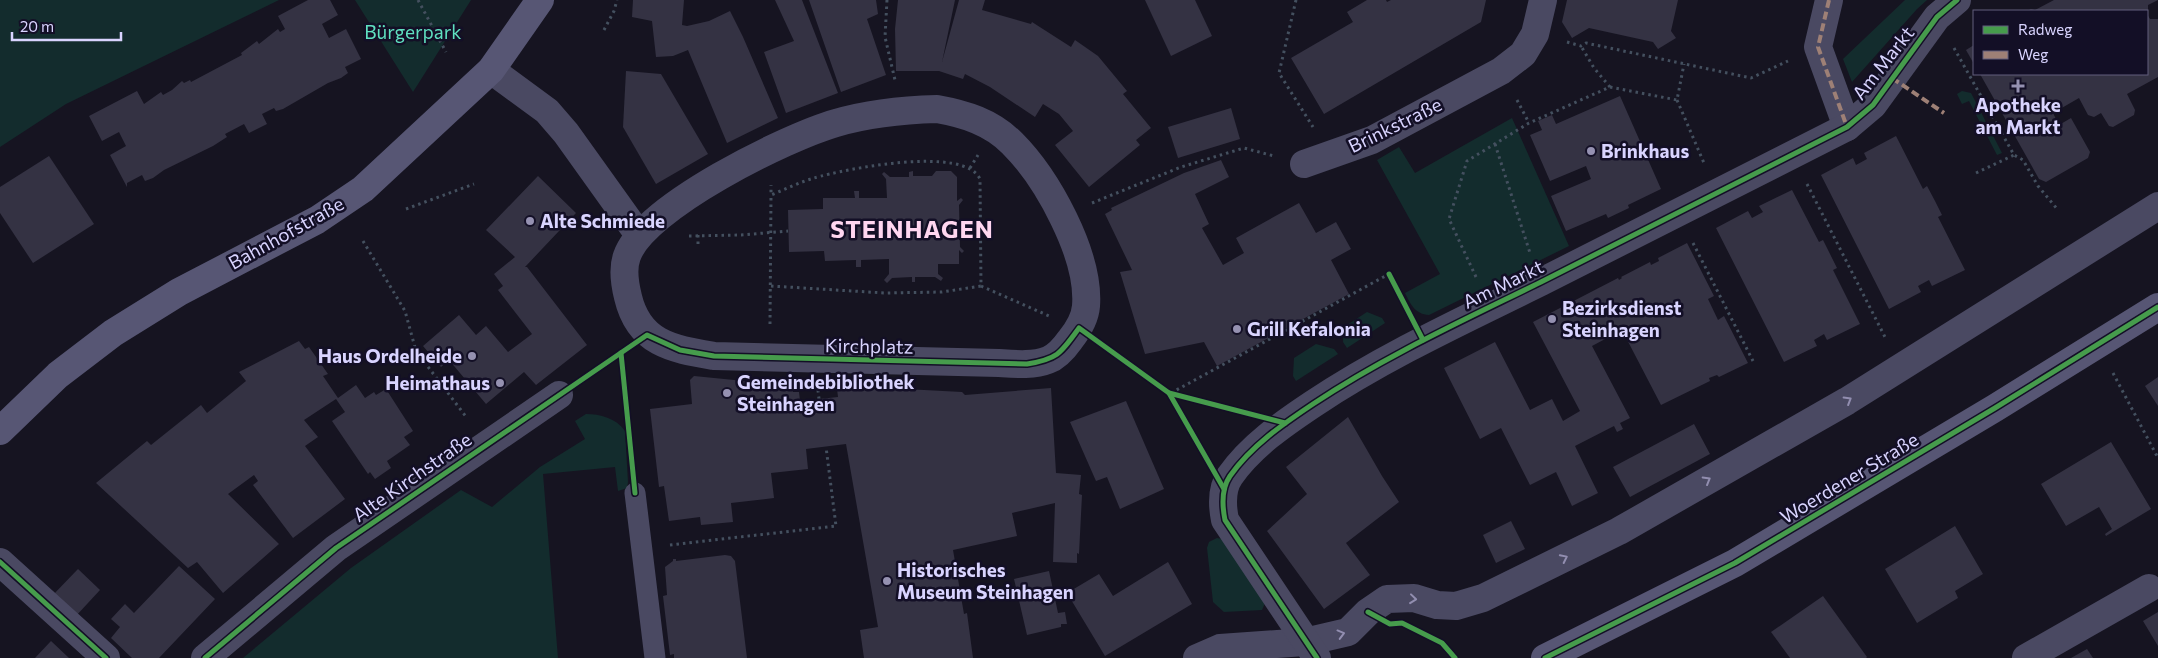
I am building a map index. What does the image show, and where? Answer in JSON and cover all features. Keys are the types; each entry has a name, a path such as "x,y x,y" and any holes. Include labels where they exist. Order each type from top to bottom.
{"main road":[{"name":"Bahnhofstraße","path":"0,431 58,374 114,333 179,292 317,220 364,189 491,70 540,0"},
{"name":"Woerdener Straße","path":"1545,658 1735,563 2158,307"}],"street":[{"name":"Brinkstraße","path":"1304,164 1372,140 1501,71 1523,54 1535,34 1543,0"},
{"path":"1829,0 1818,47 1847,127"},
{"name":"Am Markt","path":"1224,489 1229,478 1247,455 1285,422 1347,381 1423,340 1540,283 1847,127 1873,105 1937,17 1957,0"},
{"path":"491,70 547,110 566,133 639,235"},
{"name":"Kirchplatz","path":"937,109 966,114 994,129 1012,143 1039,175 1063,215 1083,273 1086,306 1079,328 1065,347 1049,360 1027,364 714,356 680,350 647,335 632,314 625,283 626,257 639,235 681,200 789,140 836,123 886,111 902,110 937,109"},
{"path":"1197,658 1220,648 1311,650 1348,632 1368,612 1387,599 1414,598 1437,605 1456,606 1483,598 1619,530 1847,401 2158,206"},
{"name":"Alte Kirchstraße","path":"205,658 336,548 559,395"},
{"path":"1224,489 1222,506 1225,520 1311,650"},
{"path":"0,562 106,658"},
{"path":"2026,658 2149,588"}],"lane":[{"path":"635,493 655,658"}],"path":[{"path":"418,0 446,52"},
{"path":"604,30 614,12 617,0"},
{"path":"887,0 885,37 902,110"},
{"path":"1296,0 1279,73 1331,155"},
{"path":"1937,17 2014,155 2023,160 2038,186 2058,210"},
{"path":"1535,34 1581,46 1586,43 1751,78 1818,47"},
{"path":"1581,46 1594,68 1610,86"},
{"path":"1684,64 1677,100 1717,194"},
{"path":"1490,307 1449,219 1466,160 1529,123 1610,86 1677,100"},
{"path":"1495,144 1540,283"},
{"path":"1063,215 1181,167 1244,148 1304,164"},
{"path":"1792,155 1900,368"},
{"path":"1976,173 2014,155"},
{"path":"970,168 977,157"},
{"path":"815,178 879,165 938,160 970,168 977,172 980,179 981,286"},
{"path":"406,209 474,184"},
{"path":"770,327 771,195"},
{"path":"1678,213 1753,361"},
{"path":"691,236 788,231"},
{"path":"698,236 698,244"},
{"path":"363,242 405,311 416,351 487,444"},
{"path":"1170,393 1389,274 1423,340"},
{"path":"771,286 885,293 942,292 981,286 1079,328 1170,393 1285,422"},
{"path":"559,395 647,335"},
{"path":"2098,344 2158,458"},
{"path":"621,353 635,493"},
{"path":"1170,393 1224,489"},
{"path":"642,548 836,526 826,447"}],"green space":[{"path":"0,0 279,0 66,104 0,147"},
{"name":"Bürgerpark","path":"355,0 471,0 413,92"},
{"path":"1905,0 1927,0 1852,82 1843,59"},
{"path":"1962,91 1971,93 2002,153 1997,155 1969,101 1962,104 1957,94"},
{"path":"1512,118 1569,246 1429,315 1420,313 1412,305 1405,293 1440,274 1377,160 1399,147 1415,173"},
{"path":"1367,312 1382,318 1385,323 1347,348 1343,342 1344,327"},
{"path":"1316,344 1334,349 1338,354 1296,381 1293,376 1294,358"},
{"path":"586,414 607,418 617,423 625,431 628,482 627,488 618,491 615,467 543,474 558,658 243,658 351,568 461,490 492,507 540,467 585,439 575,421"},
{"path":"1217,538 1222,539 1265,603 1262,610 1224,612 1213,602 1207,548 1209,542"}],"building":[{"path":"308,0 330,0 338,15 322,24 329,38 346,29 361,59 345,67 348,73 283,109 276,111 274,108 262,114 267,124 249,133 244,124 225,134 227,137 213,146 164,170 153,178 145,181 142,175 127,183 127,187 110,155 126,146 119,132 102,141 89,116 137,91 144,104 161,92 163,95 172,90 182,81 184,83 190,80 191,82 242,55 241,53 257,41 259,44 278,29 280,32 285,29 278,16"},
{"path":"633,0 684,0 682,25 687,26 709,21 730,11 778,118 727,143 688,50 673,56 656,57 652,21 632,17"},
{"path":"775,0 802,0 838,93 786,113 764,52 794,41"},
{"path":"809,0 876,0 878,14 867,19 886,75 841,92"},
{"path":"898,0 955,0 942,62 959,0 985,0 982,10 1031,24 1032,22 1071,47 1075,40 1098,56 1127,91 1123,94 1151,128 1136,140 1140,145 1089,187 1055,145 1073,131 1059,114 1043,104 1035,117 990,87 965,74 963,79 939,71 896,71 895,29"},
{"path":"1145,0 1195,0 1212,36 1171,56"},
{"path":"1367,0 1386,0 1387,2 1391,0 1486,0 1481,22 1324,114 1291,58 1353,22 1347,12"},
{"path":"1567,0 1678,0 1671,31 1676,38 1658,49 1653,42 1589,28 1572,38 1562,22"},
{"path":"2054,0 2158,0 2148,5 2148,10 2035,10"},
{"path":"2148,16 2150,19 2158,19 2158,77 2127,94 2135,110 2134,115 2113,127 2109,126 2101,113 2094,117 2088,115 2079,98 2053,113 2059,125 2071,118 2090,152 2088,158 2046,182 2039,179 1981,75 2148,75"},
{"path":"1973,46 1973,62 1966,50"},
{"path":"626,71 661,74 708,154 656,184 623,127"},
{"name":"Brinkhaus","path":"1620,96 1661,189 1628,205 1629,208 1608,218 1606,214 1566,231 1551,196 1591,179 1586,166 1550,181 1530,135 1542,130 1538,121 1552,115 1556,124"},
{"path":"1231,108 1240,139 1178,158 1168,127"},
{"path":"1896,136 1923,189 1927,186 1935,201 1942,215 1938,217 1965,270 1932,286 1929,280 1918,286 1921,292 1889,309 1821,175 1853,158 1856,165 1867,159 1864,153"},
{"path":"49,156 94,224 33,263 0,213 0,187"},
{"path":"1221,160 1229,177 1195,194 1209,224 1202,228 1223,265 1244,253 1236,238 1299,203 1316,233 1336,222 1351,249 1331,260 1349,294 1217,366 1204,342 1145,354 1120,272 1132,270 1105,214 1112,210 1111,208 1184,173"},
{"path":"913,171 913,176 932,176 936,171 951,171 957,177 957,201 961,198 963,200 959,205 960,247 964,251 962,253 959,250 959,264 938,264 938,274 943,278 941,281 935,277 915,277 915,282 912,282 912,277 892,278 887,283 884,280 889,274 889,259 861,260 861,267 856,267 856,260 825,261 824,251 789,252 788,210 823,209 823,198 855,198 854,191 859,191 859,198 887,198 886,179 882,174 884,172 890,177 909,177 909,172"},
{"path":"538,176 576,213 525,267 527,267 587,345 536,385 524,372 486,404 449,360 441,367 423,346 459,315 476,335 486,326 508,352 532,334 498,290 503,286 494,274 515,257 486,230"},
{"path":"1792,190 1819,242 1823,240 1837,268 1833,270 1860,324 1827,340 1824,334 1814,340 1817,346 1784,362 1716,228 1748,211 1752,218 1763,212 1759,206"},
{"path":"1687,243 1714,296 1708,299 1718,320 1724,316 1748,363 1719,377 1717,375 1709,378 1710,381 1661,405 1622,330 1592,346 1630,418 1620,423 1623,429 1617,432 1614,426 1575,446 1598,493 1572,506 1556,472 1530,485 1501,428 1480,439 1444,368 1495,342 1530,410 1552,399 1563,421 1580,411 1533,322 1618,278 1619,280 1621,277 1650,262 1651,265 1659,261 1658,258"},
{"path":"299,341 305,349 309,347 328,374 323,376 338,398 356,385 365,398 374,392 376,395 386,389 413,431 404,437 410,445 387,461 391,468 375,479 370,472 368,474 332,421 345,412 336,399 304,420 318,437 305,446 345,499 293,538 253,485 258,481 254,475 228,494 279,544 223,593 197,562 188,568 96,483 147,441 151,445 201,405 207,413 246,381 239,372"},
{"path":"694,376 793,386 793,392 799,392 800,401 838,397 837,389 905,389 962,392 965,395 1051,388 1056,473 1081,475 1079,494 1082,495 1077,563 1053,562 1055,503 1012,513 1017,536 953,550 964,614 967,613 973,658 864,658 860,630 878,627 846,444 806,449 808,469 771,473 774,498 731,503 733,522 701,525 700,517 669,521 664,486 659,487 650,409 692,404 690,380"},
{"path":"2158,377 2158,406 2145,386"},
{"path":"1126,401 1164,489 1120,509 1107,477 1096,481 1070,422"},
{"path":"1348,417 1399,502 1346,543 1370,575 1324,609 1267,531 1307,494 1286,467"},
{"path":"1694,424 1710,454 1630,497 1613,467"},
{"path":"2111,442 2151,509 2106,536 2105,534 2112,529 2099,507 2066,526 2041,484"},
{"path":"1511,521 1525,549 1496,563 1483,535"},
{"path":"1955,526 1983,574 1955,591 1958,598 1917,623 1885,569"},
{"path":"725,555 731,556 735,561 747,658 674,658 674,654 670,655 663,596 667,595 665,567 673,559 676,559 676,561"},
{"path":"1168,562 1192,604 1105,656 1067,593 1099,574 1113,596"},
{"path":"179,566 215,599 159,658 132,658 111,638 120,627 111,619 125,604 134,613"},
{"path":"78,569 100,590 75,617 52,596"},
{"path":"1049,571 1058,613 1065,612 1067,624 1061,624 1061,627 1027,635 1014,579"},
{"path":"1823,596 1866,658 1790,658 1771,632"},
{"path":"2158,612 2158,646 2143,621"},
{"path":"51,641 69,658 35,658"},
{"path":"2087,649 2093,658 2071,658"}],"marked path":[{"path":"1829,0 1818,47 1847,127"},
{"path":"1892,78 1944,113"}],"cycle path":[{"path":"1317,658 1225,520 1223,503 1225,486 1238,465 1279,428 1340,387 1396,354 1618,244 1847,127 1873,105 1937,17 1957,0"},
{"path":"1389,274 1423,340"},
{"path":"1545,658 1735,563 1995,408 2158,307"},
{"path":"205,658 336,548 647,335 680,350 714,356 1027,364 1046,360 1058,354 1079,328 1169,393 1285,423"},
{"path":"621,353 635,493"},
{"path":"1169,393 1224,489"},
{"path":"0,562 106,658"},
{"path":"1368,612 1390,624 1402,623 1442,643 1455,658"}],"place":[{"name":"Apotheke am Markt","path":"2018,86"},
{"name":"Brinkhaus","path":"1591,151"},
{"name":"Alte Schmiede","path":"530,221"},
{"name":"Bezirksdienst Steinhagen","path":"1552,319"},
{"name":"Grill Kefalonia","path":"1237,329"},
{"name":"Haus Ordelheide","path":"472,356"},
{"name":"Heimathaus","path":"500,383"},
{"name":"Gemeindebibliothek Steinhagen","path":"727,393"},
{"name":"Historisches Museum Steinhagen","path":"887,581"}],"district":[{"name":"STEINHAGEN","path":"912,230"}]}
